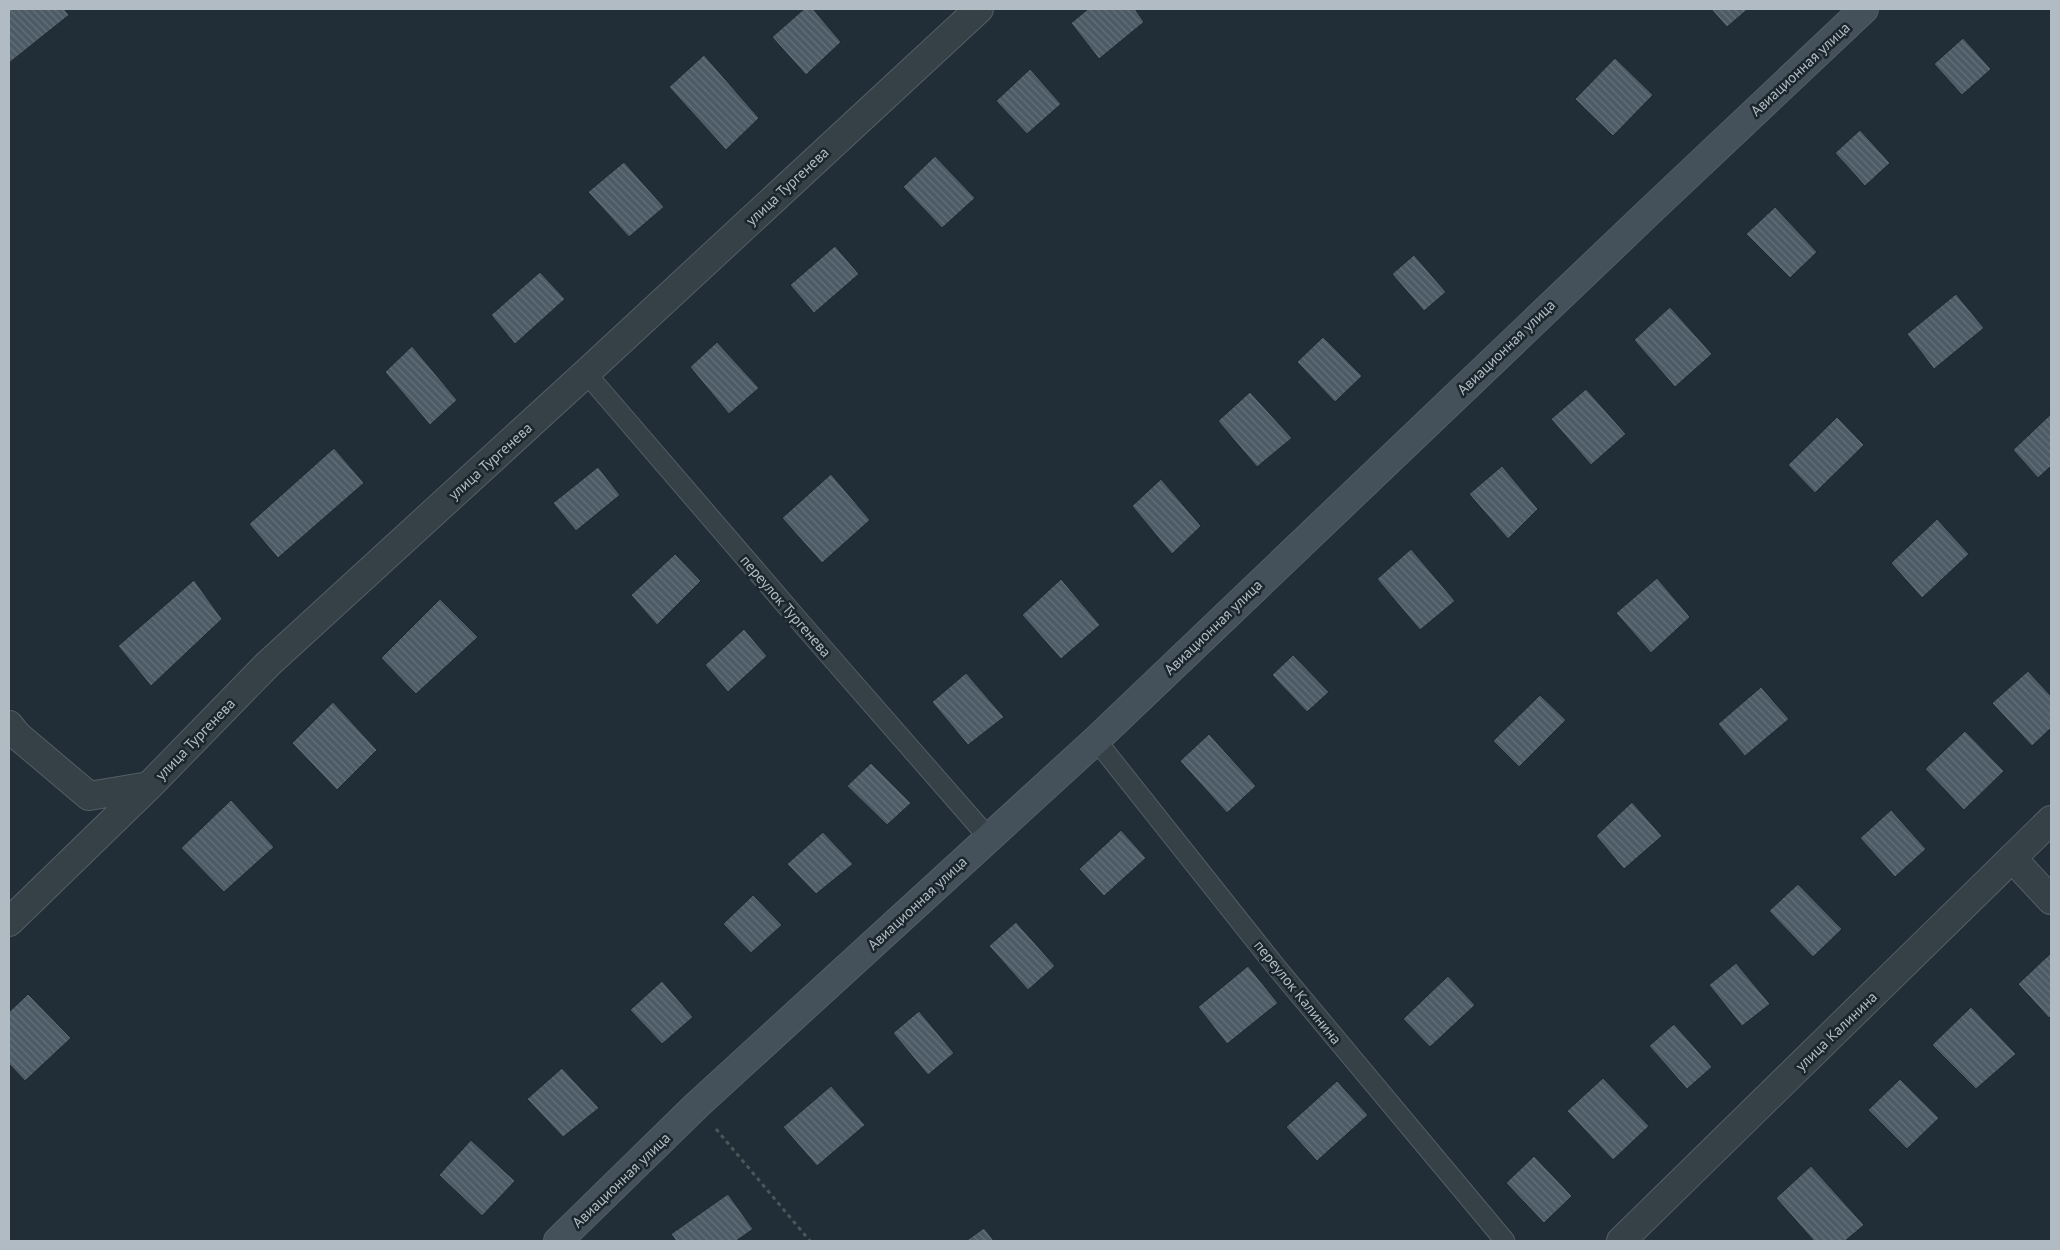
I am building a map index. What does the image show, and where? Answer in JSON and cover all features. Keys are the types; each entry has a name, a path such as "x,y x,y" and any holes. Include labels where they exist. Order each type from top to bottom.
{"main road":[{"name":"Авиационная улица","path":"558,1241 696,1106 1096,740 1864,9"}],"street":[{"name":"улица Тургенева","path":"9,922 149,786 268,664 979,9"},
{"path":"9,726 18,736 89,796 149,786"},
{"name":"улица Калинина","path":"1621,1241 2051,820"},
{"path":"2012,858 2051,900"}],"lane":[{"name":"переулок Тургенева","path":"586,373 988,837"},
{"name":"переулок Калинина","path":"1096,740 1277,968 1505,1241"}],"path":[{"path":"696,1106 810,1241"}],"building":[{"path":"9,9 64,9 69,15 9,63"},
{"path":"804,9 813,9 841,42 806,75 772,37"},
{"path":"1088,9 1135,9 1144,22 1099,59 1071,23"},
{"path":"1711,9 1748,9 1727,27"},
{"path":"1963,38 1991,69 1962,95 1934,64"},
{"path":"704,55 759,118 726,150 669,87"},
{"path":"1615,58 1653,95 1613,136 1575,99"},
{"path":"1030,69 1061,104 1027,134 996,101"},
{"path":"1860,130 1890,163 1865,186 1835,153"},
{"path":"935,156 975,198 942,228 903,187"},
{"path":"624,162 664,207 629,237 588,192"},
{"path":"1775,207 1817,252 1790,278 1746,234"},
{"path":"835,246 859,274 814,313 790,285"},
{"path":"1414,255 1446,292 1424,311 1392,274"},
{"path":"540,272 565,299 515,344 491,315"},
{"path":"1956,294 1984,328 1934,369 1907,334"},
{"path":"1670,307 1712,354 1675,387 1634,340"},
{"path":"1323,337 1362,376 1335,402 1297,362"},
{"path":"717,342 759,388 729,414 690,367"},
{"path":"412,346 457,400 430,425 385,372"},
{"path":"1586,389 1626,434 1591,465 1551,419"},
{"path":"1250,392 1292,438 1257,467 1218,421"},
{"path":"2051,414 2051,466 2038,478 2013,450"},
{"path":"1837,417 1864,445 1815,493 1788,465"},
{"path":"334,448 364,483 278,558 249,524"},
{"path":"1502,466 1538,509 1508,539 1469,494"},
{"path":"598,467 620,495 576,531 553,503"},
{"path":"831,474 870,520 822,563 782,518"},
{"path":"1161,479 1201,526 1172,554 1132,506"},
{"path":"1937,519 1969,554 1922,598 1891,563"},
{"path":"1411,549 1455,601 1420,630 1377,579"},
{"path":"675,554 701,581 657,625 631,595"},
{"path":"1657,578 1690,617 1651,653 1616,613"},
{"path":"1061,579 1100,625 1061,659 1022,615"},
{"path":"194,580 222,619 151,686 118,646"},
{"path":"440,599 478,637 416,694 381,658"},
{"path":"744,629 767,656 728,692 705,665"},
{"path":"1293,655 1329,692 1307,712 1272,675"},
{"path":"2028,671 2051,696 2051,728 2032,746 1992,703"},
{"path":"966,673 1004,717 968,745 932,702"},
{"path":"1761,687 1789,719 1745,756 1718,724"},
{"path":"1540,695 1566,720 1519,767 1493,741"},
{"path":"333,702 377,750 337,790 292,743"},
{"path":"1965,731 2004,771 1964,810 1925,769"},
{"path":"1209,734 1256,786 1227,813 1180,761"},
{"path":"871,763 911,803 887,825 847,786"},
{"path":"231,800 274,847 224,892 181,848"},
{"path":"1632,802 1662,836 1624,869 1596,836"},
{"path":"1891,810 1926,849 1895,877 1860,838"},
{"path":"1121,830 1146,858 1104,896 1079,869"},
{"path":"823,832 853,864 816,894 787,864"},
{"path":"1798,884 1842,929 1813,957 1769,911"},
{"path":"753,895 782,925 751,953 723,924"},
{"path":"1016,922 1055,966 1028,990 989,946"},
{"path":"2051,953 2051,1016 2049,1018 2018,984"},
{"path":"1736,963 1770,1004 1742,1026 1709,985"},
{"path":"1248,966 1278,1003 1227,1044 1198,1007"},
{"path":"1448,976 1475,1005 1430,1047 1403,1019"},
{"path":"662,981 693,1017 662,1044 630,1010"},
{"path":"28,994 71,1038 25,1081 9,1064 9,1012"},
{"path":"1971,1007 2016,1054 1976,1089 1932,1045"},
{"path":"919,1011 954,1053 928,1075 893,1033"},
{"path":"1674,1024 1712,1067 1687,1089 1649,1046"},
{"path":"562,1068 599,1108 563,1137 527,1099"},
{"path":"1603,1078 1649,1126 1613,1160 1567,1111"},
{"path":"1900,1079 1939,1118 1907,1149 1868,1110"},
{"path":"1337,1081 1368,1115 1317,1161 1286,1127"},
{"path":"831,1086 865,1125 817,1166 783,1127"},
{"path":"471,1140 515,1181 482,1216 439,1175"},
{"path":"1534,1156 1572,1196 1544,1223 1506,1183"},
{"path":"1811,1166 1864,1225 1845,1241 1814,1241 1776,1198"},
{"path":"728,1194 753,1229 736,1241 676,1241 671,1234"},
{"path":"984,1228 994,1241 966,1241"}]}
